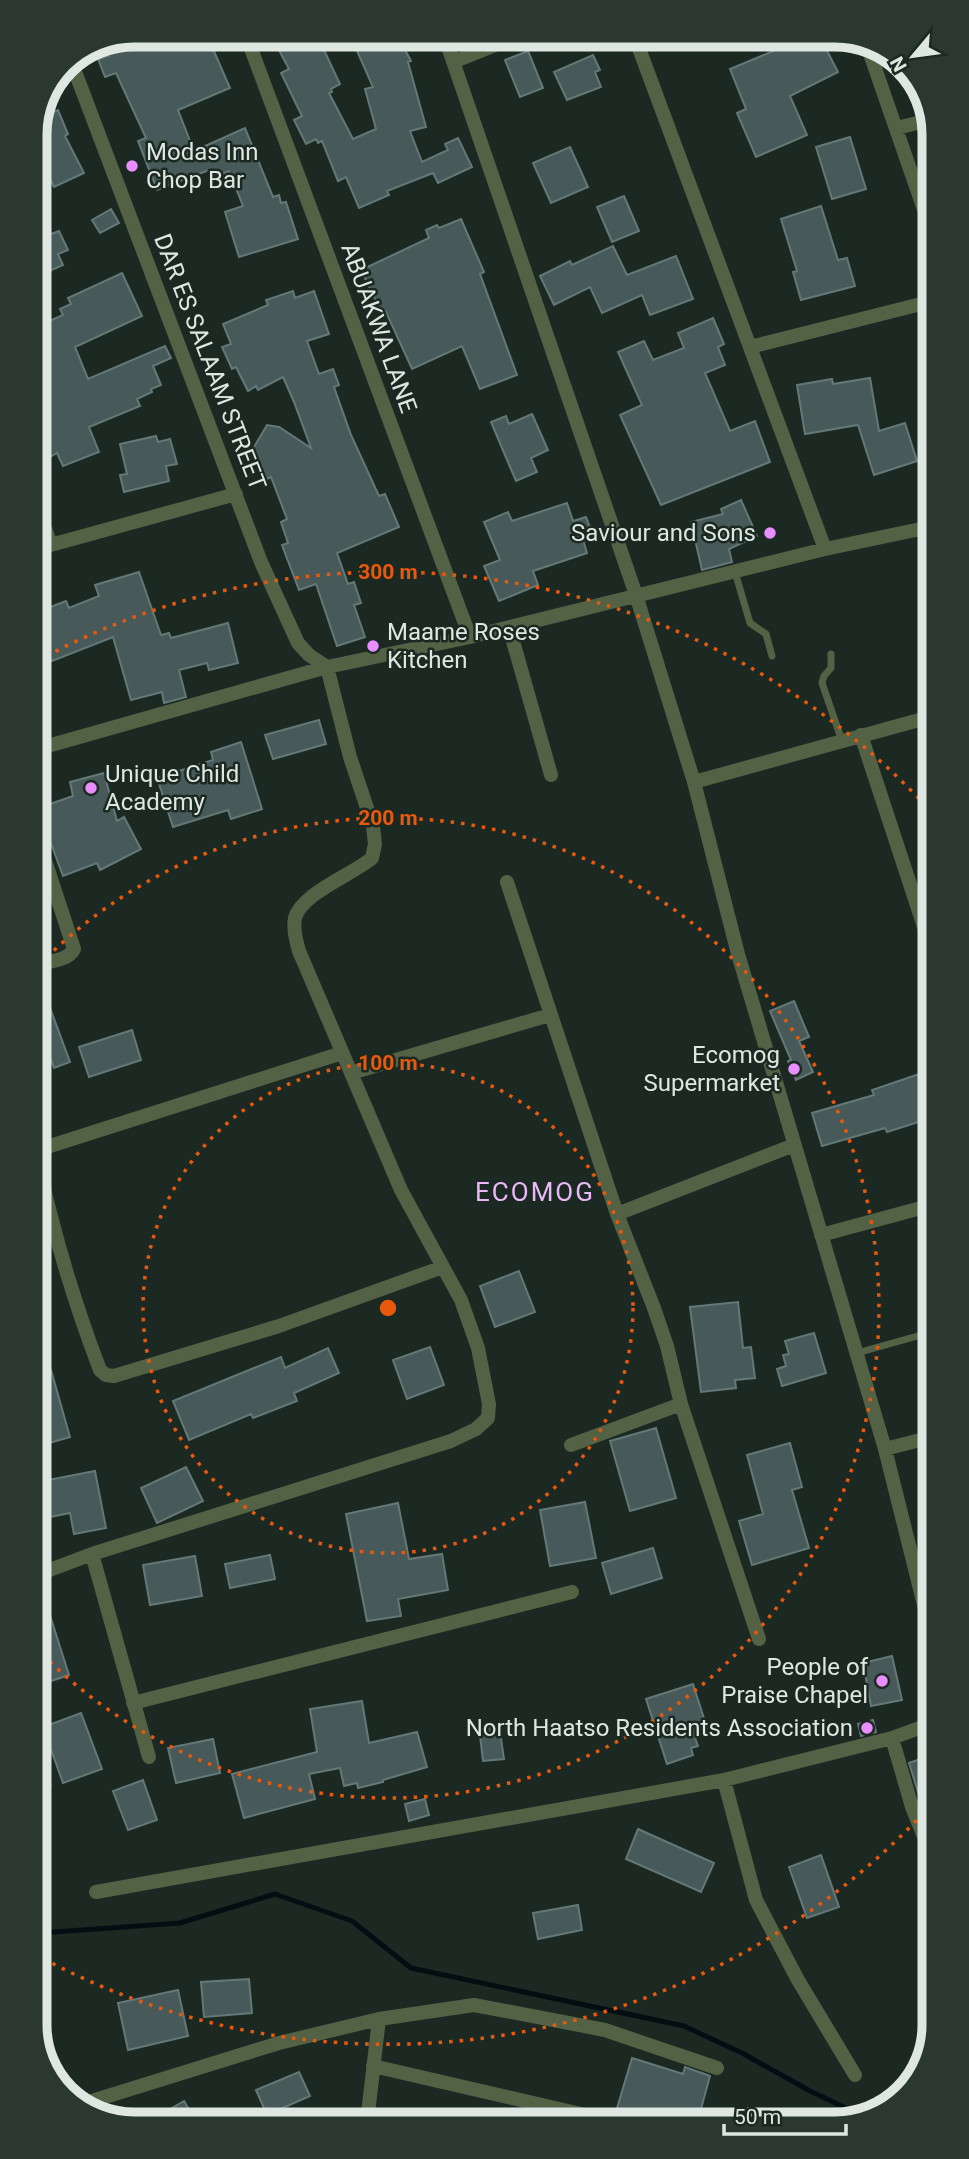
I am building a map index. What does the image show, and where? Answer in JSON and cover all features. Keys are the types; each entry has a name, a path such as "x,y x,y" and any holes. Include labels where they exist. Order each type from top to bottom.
{"street":[{"name":"ABUAKWA LANE","path":"250,47 470,637"},
{"path":"448,47 636,595 694,782 738,954 885,1449 922,1597"},
{"path":"453,62 490,47"},
{"path":"638,47 825,549"},
{"path":"871,55 922,203"},
{"name":"DAR ES SALAAM STREET","path":"75,71 261,562 298,643 327,667"},
{"path":"897,128 921,122"},
{"path":"750,347 922,304"},
{"path":"47,546 236,494"},
{"path":"47,747 327,667 470,637 825,549 922,529"},
{"path":"509,627 551,775"},
{"path":"47,1571 93,1554 451,1441 476,1429 488,1418 486,1383 478,1348 461,1300 401,1190 299,951 294,929 296,916 305,902 363,866 372,858 375,844 373,826 327,667"},
{"path":"694,782 922,719"},
{"path":"861,735 922,898"},
{"path":"47,866 75,949 71,955 47,961"},
{"path":"507,882 617,1214 667,1346 681,1405 759,1639"},
{"path":"351,1073 550,1015"},
{"path":"47,1148 342,1053"},
{"path":"617,1214 794,1146"},
{"path":"47,1207 74,1302 100,1370 106,1375 114,1376 279,1325 443,1266"},
{"path":"821,1235 922,1208"},
{"path":"571,1445 681,1405"},
{"path":"885,1449 922,1440"},
{"path":"93,1554 149,1757"},
{"path":"133,1703 572,1592"},
{"path":"96,1892 724,1780 892,1738 922,1727"},
{"path":"892,1738 922,1833"},
{"path":"724,1780 756,1900 798,1980 855,2075"},
{"path":"92,2101 279,2043 379,2020 474,2005 605,2030 717,2068"},
{"path":"368,2112 379,2020"},
{"path":"373,2066 572,2112"}],"lane":[{"path":"735,571 750,623 766,634 772,656"},
{"path":"831,654 832,665 822,683 842,741"},
{"path":"856,1353 922,1335"}],"building":[{"path":"135,47 212,47 230,88 178,110 194,151 245,128 273,197 279,195 281,203 286,202 298,239 239,257 225,212 243,206 229,171 212,178 209,170 157,190 138,141 146,138 116,73 105,77 98,59 108,56 106,52"},
{"path":"277,47 323,47 340,84 329,93 353,139 376,129 365,89 373,87 355,47 403,47 411,61 408,62 426,127 410,131 422,162 448,150 445,144 458,138 472,167 438,183 433,173 387,191 389,195 359,208 346,177 338,181 322,141 318,143 316,139 306,144 294,120 302,116 281,73 289,69"},
{"path":"775,47 825,47 838,72 790,96 807,135 756,157 737,113 746,109 730,69 776,50"},
{"path":"528,51 543,88 520,97 505,60"},
{"path":"593,55 600,70 595,72 601,87 567,100 554,72"},
{"path":"58,110 68,134 65,136 84,173 54,187 47,173 50,114"},
{"path":"850,137 866,189 832,199 816,147"},
{"path":"570,147 588,187 551,203 533,163"},
{"path":"624,196 639,231 612,242 597,207"},
{"path":"821,206 838,260 847,258 855,286 801,300 793,272 797,271 781,219"},
{"path":"111,209 119,223 100,233 92,220"},
{"path":"461,219 484,272 480,274 517,375 480,389 462,346 412,369 386,312 382,314 361,270 429,238 426,230"},
{"path":"47,226 51,234 59,231 68,250 58,254 63,265 47,272"},
{"path":"613,246 627,275 676,256 693,299 650,315 642,295 602,313 590,287 554,305 540,276 570,261 572,265"},
{"path":"122,273 142,316 75,347 88,379 165,346 171,358 153,366 161,385 137,399 140,406 89,427 99,452 63,466 57,453 50,457 47,450 47,322 63,315 60,309 71,304 68,298"},
{"path":"293,291 295,298 314,291 329,334 307,341 319,374 333,369 339,385 334,387 351,435 379,496 385,494 399,527 337,553 348,584 354,582 361,603 354,605 365,637 337,646 316,584 299,590 282,545 288,543 281,522 287,519 271,477 267,479 254,447 267,425 279,427 311,448 294,402 283,377 258,390 256,386 248,391 236,367 232,369 222,347 231,344 223,324 268,305 266,300"},
{"path":"713,318 724,344 718,347 725,365 705,373 730,431 755,421 770,462 661,505 620,415 642,405 618,352 644,341 653,360 684,348 678,333"},
{"path":"870,378 879,431 905,423 917,461 874,475 858,425 805,434 797,385 832,379 833,384"},
{"path":"532,414 548,450 531,458 537,472 516,481 491,422 506,416 509,424"},
{"path":"156,436 158,442 170,439 177,464 166,466 169,481 124,492 120,475 127,474 120,444"},
{"path":"741,500 757,536 729,549 732,562 702,570 691,522 723,514 721,509"},
{"path":"567,503 573,521 586,517 591,530 581,533 587,553 533,571 538,585 499,601 484,566 500,560 484,522 508,512 512,521"},
{"path":"139,572 161,635 169,633 171,638 228,623 238,663 209,670 207,663 179,670 186,697 164,703 162,692 131,700 113,637 52,661 47,660 47,608 66,601 69,608 99,596 95,585"},
{"path":"319,720 326,744 273,759 265,735"},
{"path":"241,742 262,809 231,819 228,810 173,827 157,778 213,760 211,752"},
{"path":"104,773 117,821 124,817 141,849 100,870 97,863 63,876 47,832 47,805 73,796 70,782"},
{"path":"794,1001 809,1037 799,1041 813,1072 796,1080 788,1061 791,1060 770,1011"},
{"path":"49,1005 70,1062 54,1068 47,1048"},
{"path":"132,1030 141,1060 89,1077 79,1047"},
{"path":"922,1073 922,1121 887,1132 885,1128 822,1146 812,1113 874,1095 872,1090"},
{"path":"519,1271 535,1312 495,1327 480,1286"},
{"path":"738,1302 743,1348 751,1347 755,1378 735,1380 736,1388 701,1392 690,1307"},
{"path":"814,1333 826,1373 782,1386 777,1369 786,1366 783,1355 789,1354 785,1341"},
{"path":"430,1347 444,1385 407,1399 393,1360"},
{"path":"328,1348 339,1373 294,1393 297,1401 253,1418 251,1414 189,1440 173,1401 281,1357 285,1368"},
{"path":"51,1370 70,1437 47,1444 47,1371"},
{"path":"656,1428 676,1498 630,1511 610,1441"},
{"path":"790,1443 802,1487 792,1490 809,1548 752,1565 739,1521 763,1514 747,1455"},
{"path":"186,1467 203,1501 157,1523 141,1488"},
{"path":"95,1471 106,1528 74,1534 70,1513 50,1517 47,1480"},
{"path":"585,1502 596,1558 550,1566 540,1510"},
{"path":"398,1503 409,1559 442,1554 448,1590 398,1599 401,1616 367,1621 346,1514"},
{"path":"653,1548 662,1578 611,1594 602,1563"},
{"path":"270,1555 275,1579 230,1588 225,1564"},
{"path":"195,1556 202,1596 150,1605 143,1565"},
{"path":"47,1606 69,1675 47,1682"},
{"name":"People of Praise Chapel","path":"892,1656 902,1700 871,1706 863,1663"},
{"path":"693,1684 707,1728 693,1732 698,1746 691,1748 693,1755 667,1764 646,1699"},
{"path":"362,1701 369,1743 417,1732 427,1767 358,1788 357,1783 344,1786 340,1768 309,1774 315,1799 244,1818 232,1774 317,1752 310,1709"},
{"path":"81,1713 102,1769 63,1783 47,1738 47,1726"},
{"name":"North Haatso Residents Association","path":"873,1720 876,1732 861,1736 858,1724"},
{"path":"499,1725 504,1759 483,1761 479,1727"},
{"path":"213,1739 220,1773 176,1783 168,1748"},
{"path":"922,1759 922,1805 909,1763"},
{"path":"143,1780 157,1820 128,1830 113,1791"},
{"path":"425,1799 429,1815 409,1821 405,1804"},
{"path":"638,1829 714,1863 701,1892 626,1859"},
{"path":"821,1855 839,1907 807,1918 789,1867"},
{"path":"578,1905 582,1930 538,1939 533,1913"},
{"path":"249,1979 252,2013 204,2017 201,1982"},
{"path":"178,1990 188,2036 128,2050 118,2003"},
{"path":"632,2058 683,2074 685,2067 710,2076 700,2112 616,2112"},
{"path":"299,2072 310,2096 274,2112 266,2112 256,2090"},
{"path":"184,2101 190,2112 165,2112"}],"waterway":[{"path":"47,1932 180,1923 275,1894 352,1921 411,1968 684,2026 850,2110"}],"place":[{"name":"Modas Inn Chop Bar","path":"132,166"},
{"name":"Saviour and Sons","path":"770,533"},
{"name":"Maame Roses Kitchen","path":"373,646"},
{"name":"Unique Child Academy","path":"91,788"},
{"name":"Ecomog Supermarket","path":"794,1069"},
{"name":"People of Praise Chapel","path":"882,1681"},
{"name":"North Haatso Residents Association","path":"867,1728"}],"district":[{"name":"ECOMOG","path":"535,1192"}]}
